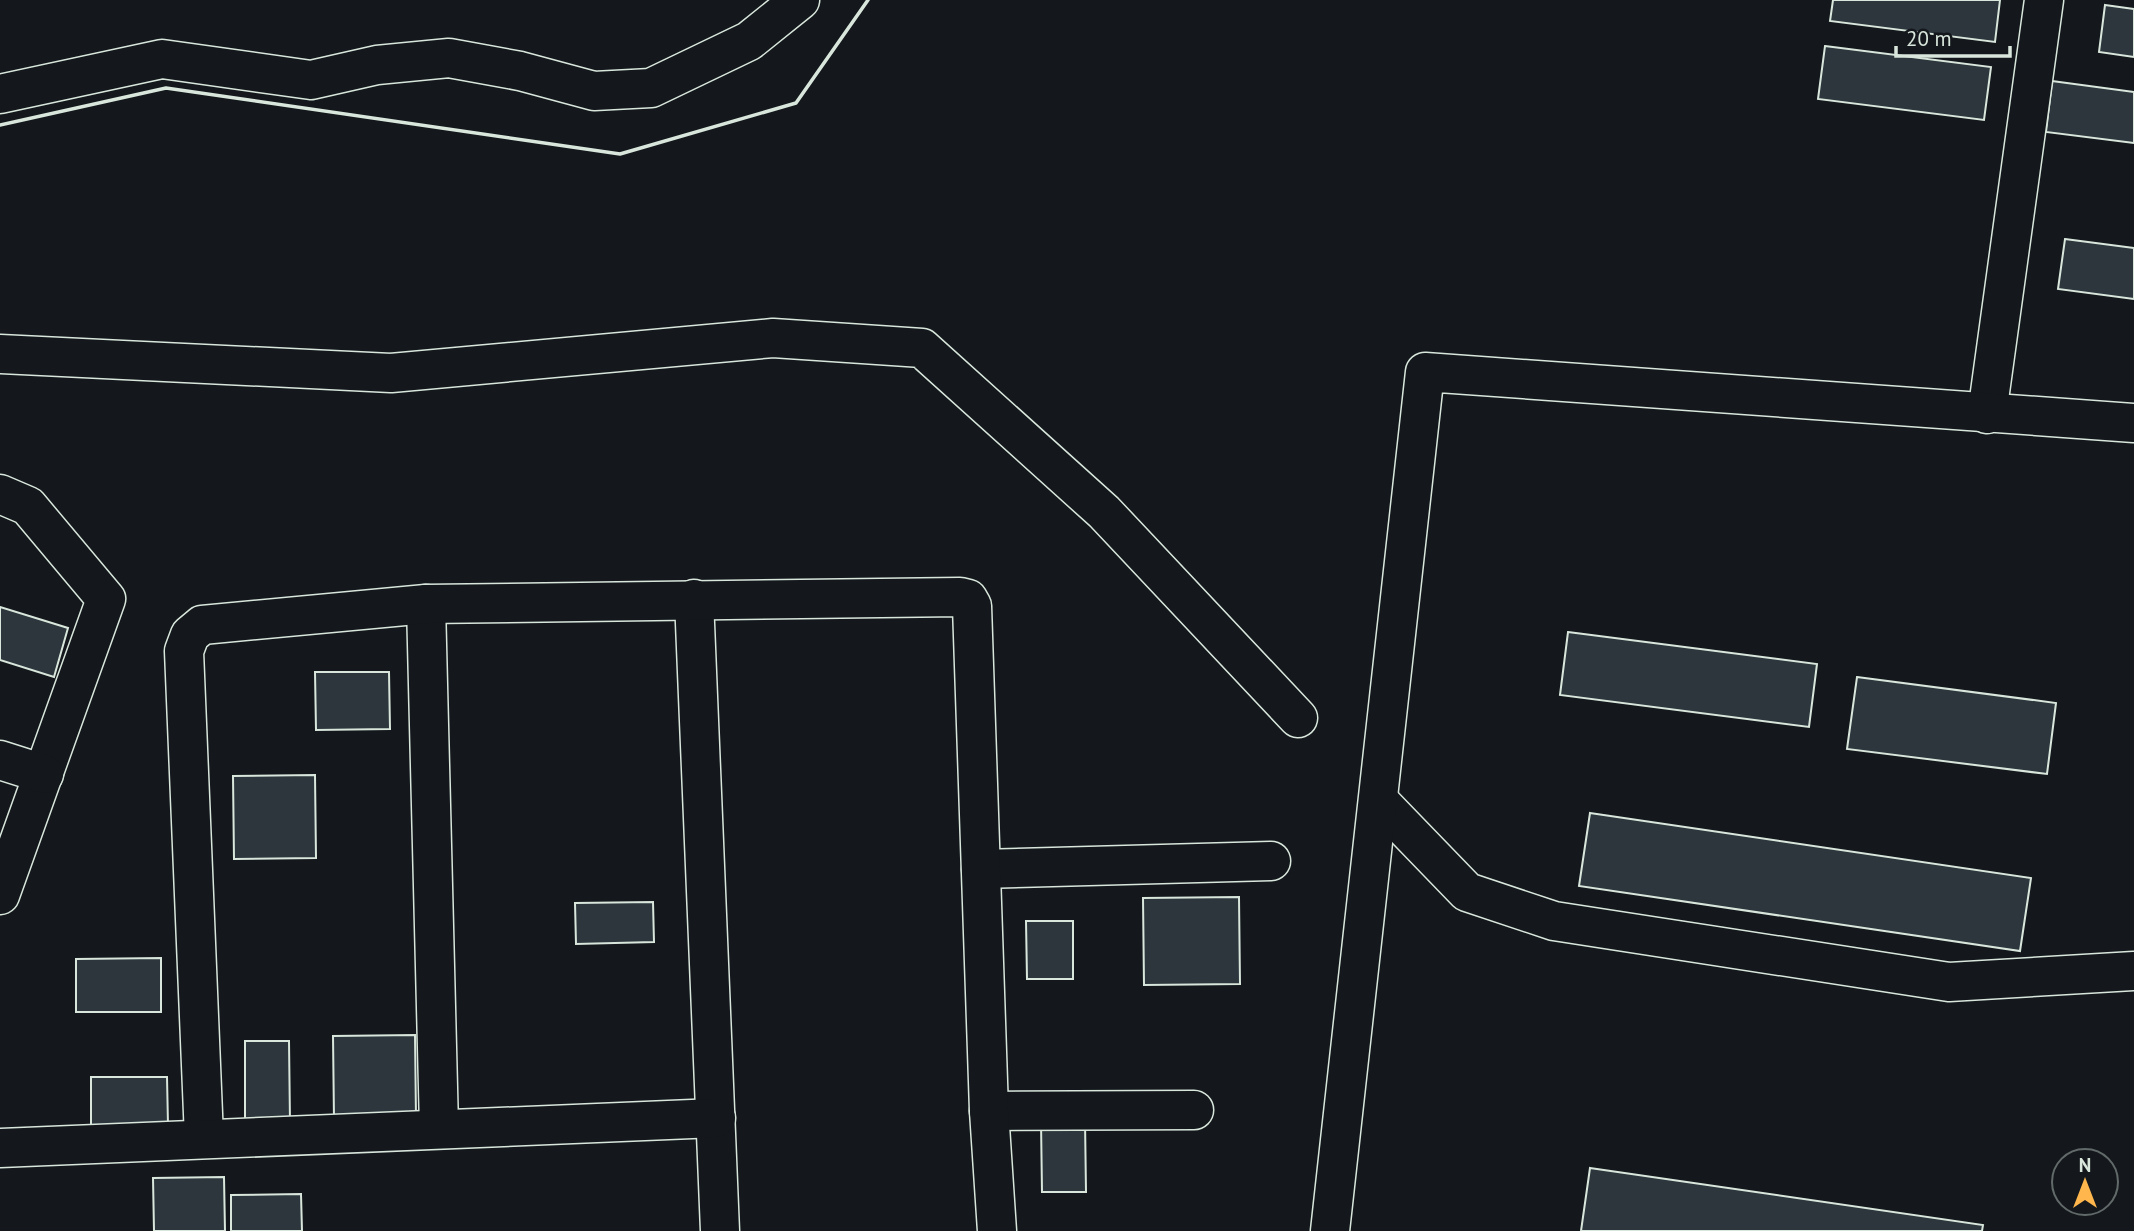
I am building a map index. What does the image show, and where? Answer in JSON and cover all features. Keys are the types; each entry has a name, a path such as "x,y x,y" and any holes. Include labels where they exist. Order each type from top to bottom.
{"street":[{"path":"0,94 162,59 311,80 377,65 449,58 520,71 594,91 651,88 749,41 800,0"},
{"path":"1987,414 2044,0"},
{"path":"0,354 391,373 773,338 922,348 1104,512 1298,718"},
{"path":"1330,1231 1425,372 2134,423"},
{"path":"0,494 29,506 106,599 0,895"},
{"path":"694,599 720,1231"},
{"path":"204,1138 184,651 190,635 202,625 426,604 694,599 968,599 972,606 989,1111 997,1231"},
{"path":"426,604 439,1128"},
{"path":"0,760 44,774"},
{"path":"1379,802 1466,892 1554,921 1949,982 2134,971"},
{"path":"981,869 1272,861"},
{"path":"989,1111 1194,1110"},
{"path":"0,1148 716,1118"}],"building":[{"path":"1833,0 2000,0 1995,42 1830,21"},
{"path":"2105,5 2134,9 2134,57 2099,52"},
{"path":"1825,46 1991,67 1984,120 1818,99"},
{"path":"2052,81 2134,92 2134,143 2046,132"},
{"path":"2065,239 2134,248 2134,299 2058,289"},
{"path":"0,607 68,628 54,677 0,660"},
{"path":"1568,632 1817,664 1809,727 1560,695"},
{"path":"315,672 389,672 390,729 316,730"},
{"path":"1857,677 2056,703 2047,774 1847,749"},
{"path":"315,775 316,858 234,859 233,776"},
{"path":"1590,813 2031,878 2020,951 1579,886"},
{"path":"1239,897 1240,984 1144,985 1143,898"},
{"path":"653,902 654,942 576,944 575,903"},
{"path":"1026,921 1073,921 1073,979 1027,979"},
{"path":"161,958 161,1012 76,1012 76,959"},
{"path":"415,1035 416,1118 334,1119 333,1036"},
{"path":"245,1041 289,1041 290,1123 245,1123"},
{"path":"91,1077 167,1077 168,1125 91,1126"},
{"path":"1085,1120 1086,1192 1042,1192 1041,1121"},
{"path":"1590,1168 1983,1225 1982,1231 1581,1231"},
{"path":"224,1177 225,1231 154,1231 153,1178"},
{"path":"301,1194 302,1231 231,1231 231,1195"}],"wall":[{"path":"0,125 166,88 620,154 796,103 868,0"}]}
